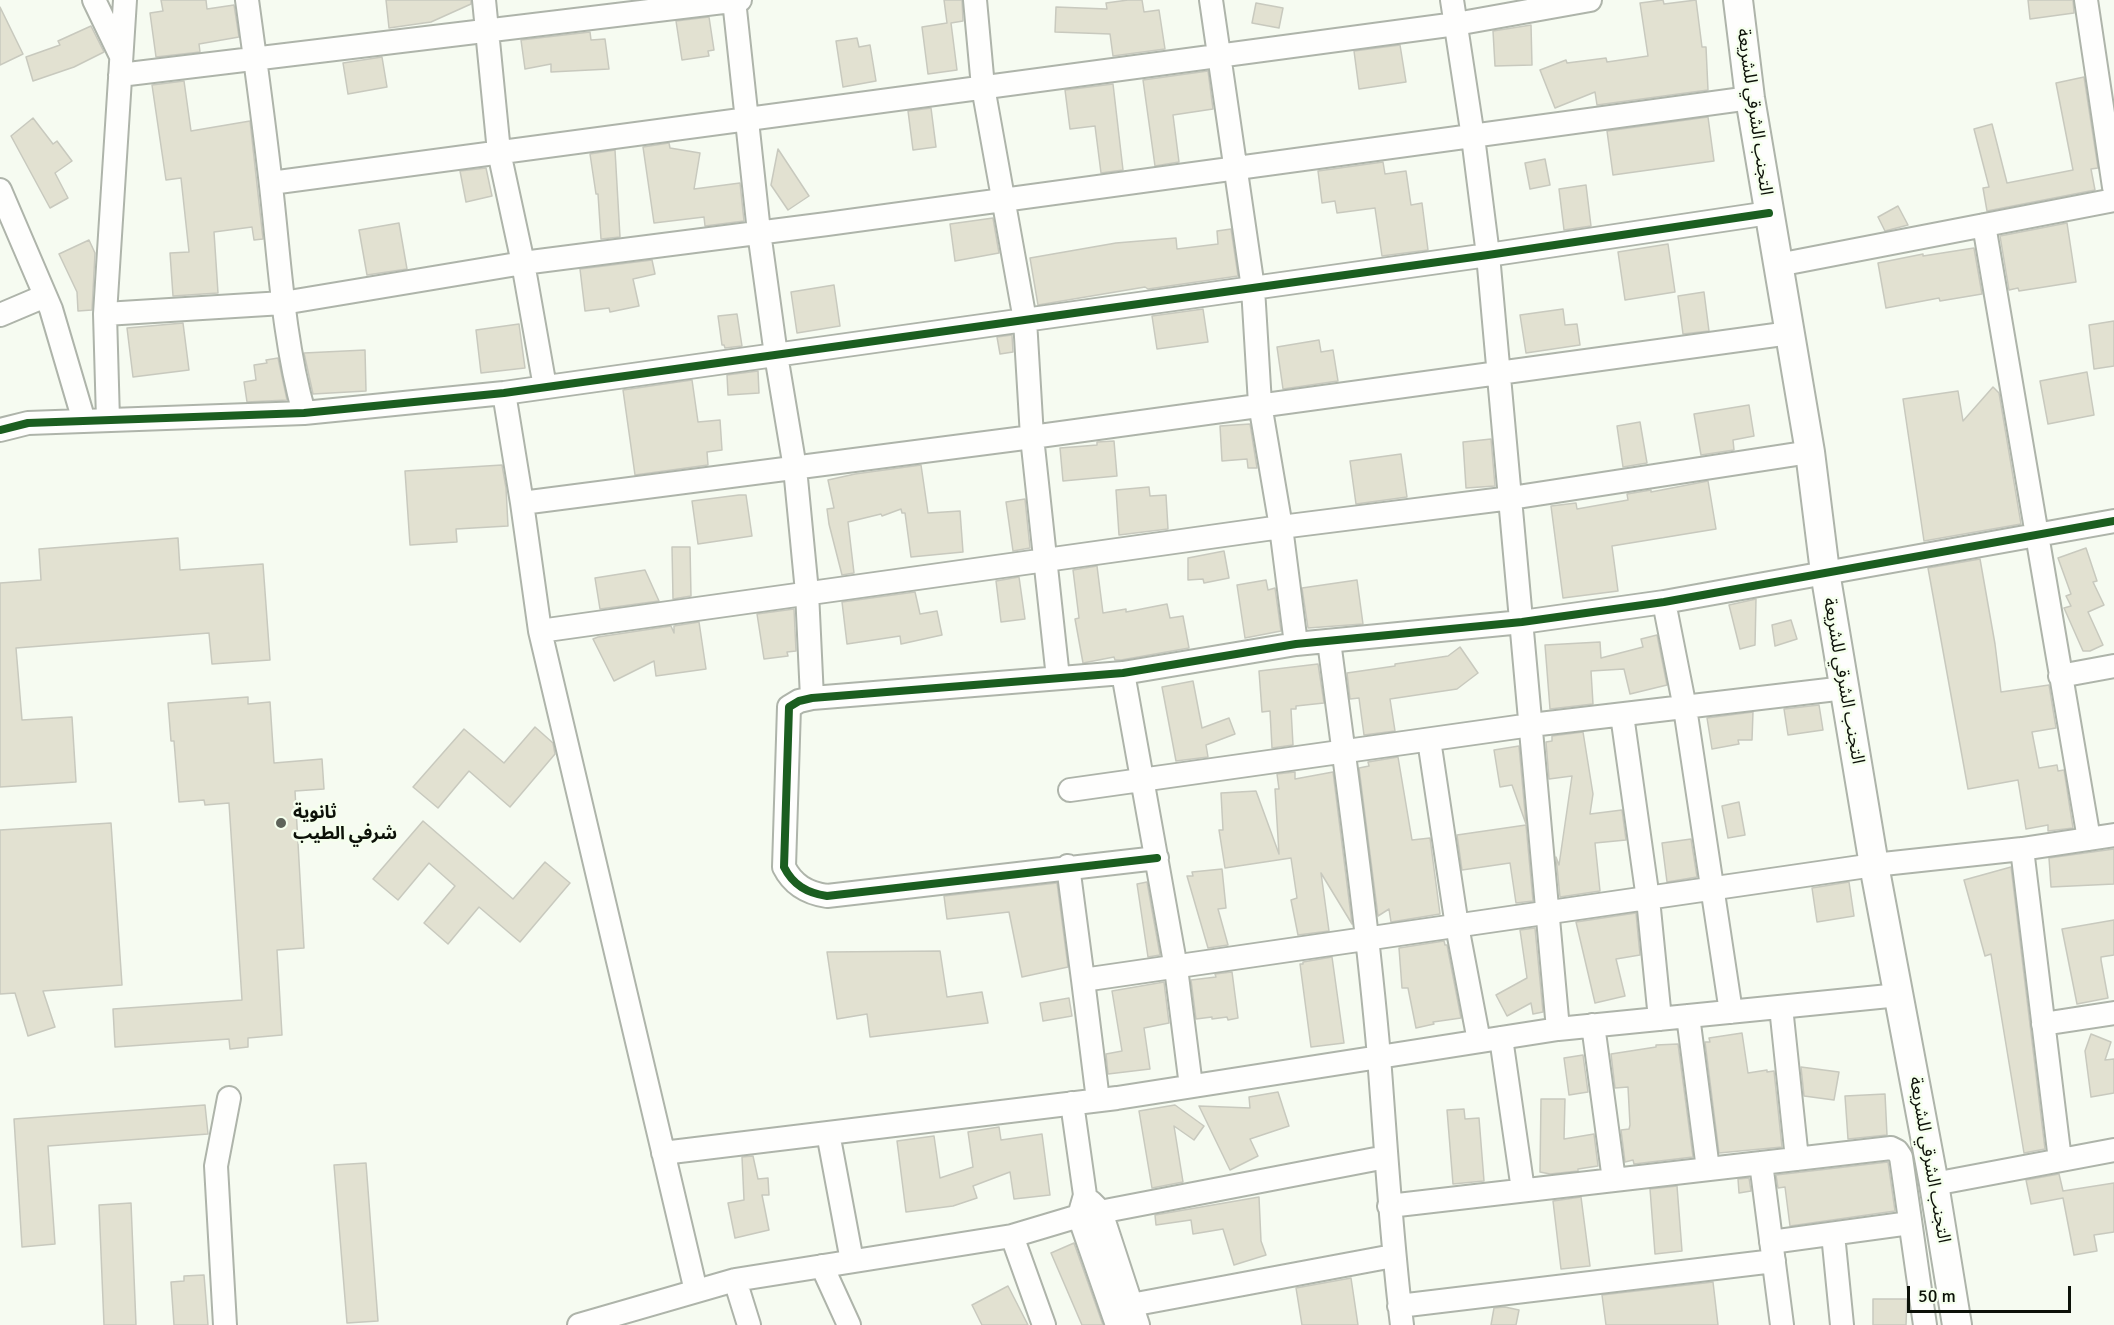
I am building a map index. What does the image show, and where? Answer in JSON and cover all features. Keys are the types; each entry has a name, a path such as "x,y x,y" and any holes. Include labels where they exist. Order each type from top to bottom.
{"main road":[{"name":"التجنب الشرقي للشريعة","path":"1738,0 1750,98 1810,452 1825,572 1874,865 1934,1184 1957,1325"}],"street":[{"path":"94,0 120,65"},
{"path":"108,420 105,314 125,0"},
{"path":"247,0 271,183 283,303 295,376 304,412"},
{"path":"484,0 489,31 499,152 523,263 545,387"},
{"path":"120,65 255,60 736,0 759,232 795,468 807,592 812,698"},
{"path":"975,0 983,87 1025,320 1032,437 1058,678"},
{"path":"1211,0 1237,168 1252,288 1260,405 1281,527 1296,644"},
{"path":"1452,0 1488,255 1558,1029"},
{"path":"271,183 1456,24 1590,0"},
{"path":"2086,0 2114,187"},
{"path":"105,314 283,303 523,263 1750,98"},
{"path":"0,190 45,296 84,421"},
{"path":"1778,265 2114,200"},
{"path":"0,430 28,423 304,412 504,393 1488,255 1769,213"},
{"path":"1983,225 2089,839"},
{"path":"0,315 45,296"},
{"path":"522,503 1032,437 1790,333"},
{"path":"504,393 540,631 696,1291"},
{"path":"540,631 1281,527 1511,498 1810,452"},
{"path":"1157,858 1068,866 827,896 813,894 799,886 784,867 788,709 793,703 812,698 1123,674 1296,644 1522,622 1664,602 2114,521"},
{"path":"1664,602 1685,708 1731,1012"},
{"path":"1329,641 1367,939 1379,1057 1393,1256 1401,1315 1772,1252 1833,1234 1910,1222"},
{"path":"2060,676 2114,666"},
{"path":"1123,674 1176,968 1191,1086"},
{"path":"1070,790 1531,725 1845,688"},
{"path":"1622,715 1648,898 1660,1019"},
{"path":"1429,740 1456,926 1479,1041"},
{"path":"1083,980 1874,865 2022,849 2114,835"},
{"path":"2022,849 2060,1160"},
{"path":"1068,866 1098,1100"},
{"path":"663,1153 1098,1100 1558,1029 1899,995"},
{"path":"1781,1007 1797,1159"},
{"path":"2043,1024 2114,1013"},
{"path":"1688,1016 1708,1169"},
{"path":"1593,1025 1614,1180"},
{"path":"1501,1038 1523,1190"},
{"path":"225,1325 216,1166 230,1098"},
{"path":"1072,1103 1088,1208 1117,1325"},
{"path":"828,1133 852,1261"},
{"path":"1389,1206 1894,1149 1901,1156 1925,1325"},
{"path":"1934,1184 2114,1150"},
{"path":"578,1325 735,1280 1012,1236 1088,1208 1386,1157"},
{"path":"1761,1163 1782,1325"},
{"path":"1088,1208 1135,1315 1393,1256"},
{"path":"1833,1234 1842,1325"},
{"path":"1012,1236 1044,1325"},
{"path":"822,1266 849,1325"},
{"path":"735,1280 749,1325"}],"building":[{"path":"161,0 206,0 207,9 234,5 239,37 199,44 200,52 156,57 150,13 163,11"},
{"path":"386,0 471,0 471,4 431,22 389,28"},
{"path":"944,0 962,0 963,21 951,23 957,70 928,74 922,27 947,23"},
{"path":"1142,0 1144,12 1159,10 1165,49 1113,56 1110,34 1055,32 1056,7 1107,9 1106,3"},
{"path":"1663,0 1664,4 1696,0 1702,47 1706,47 1708,90 1597,105 1595,92 1555,108 1540,70 1566,60 1567,63 1606,58 1607,62 1648,56 1640,3"},
{"path":"2028,0 2073,0 2074,13 2030,19"},
{"path":"1256,3 1283,8 1279,28 1252,23"},
{"path":"0,7 23,54 0,65"},
{"path":"709,17 714,50 708,51 709,56 682,60 676,21"},
{"path":"1531,25 1532,65 1495,66 1493,31"},
{"path":"91,26 104,52 74,67 33,81 26,57 60,45 58,41"},
{"path":"590,32 591,40 605,39 609,69 551,72 551,64 525,69 521,40"},
{"path":"857,38 859,47 870,45 876,81 843,87 836,41"},
{"path":"1400,45 1406,82 1359,89 1354,51"},
{"path":"382,57 387,87 348,94 343,63"},
{"path":"1208,71 1213,109 1173,115 1179,162 1155,166 1143,80"},
{"path":"2084,77 2098,168 2091,169 2095,190 1987,211 1983,188 1989,187 1974,129 1992,124 2007,183 2073,170 2056,83"},
{"path":"184,81 191,131 250,121 263,239 254,240 252,227 214,232 218,293 173,296 170,253 189,252 181,178 166,180 152,85"},
{"path":"1113,84 1123,170 1101,173 1095,126 1070,129 1065,90"},
{"path":"931,108 936,147 913,150 908,111"},
{"path":"1708,117 1714,161 1613,175 1607,131"},
{"path":"33,118 53,144 57,141 72,161 55,173 68,198 50,208 11,136"},
{"path":"669,143 670,148 700,153 694,189 740,183 744,221 705,226 704,217 654,223 643,147"},
{"path":"778,149 809,196 788,210 771,185"},
{"path":"615,150 620,237 601,239 598,194 596,194 590,154"},
{"path":"1545,159 1550,185 1530,189 1525,163"},
{"path":"1383,162 1385,174 1406,171 1411,205 1422,203 1428,250 1382,256 1375,208 1337,213 1335,201 1322,203 1318,171"},
{"path":"486,168 492,196 466,202 460,171"},
{"path":"1586,185 1591,226 1564,230 1559,189"},
{"path":"1898,206 1908,225 1885,231 1878,217"},
{"path":"993,218 999,253 955,261 950,224"},
{"path":"399,223 407,269 367,275 359,230"},
{"path":"2067,223 2076,282 2019,291 2018,288 2009,290 2000,236"},
{"path":"1231,229 1238,276 1148,289 1145,287 1038,305 1030,258 1116,243 1176,238 1177,249 1218,244 1217,231"},
{"path":"89,240 95,253 92,310 78,311 77,292 59,254"},
{"path":"1668,244 1675,292 1625,300 1618,252"},
{"path":"1974,248 1982,294 1940,301 1939,298 1886,308 1878,263 1923,254 1923,256"},
{"path":"652,260 655,274 633,279 639,306 610,312 609,308 585,311 580,269"},
{"path":"834,285 840,326 797,333 791,292"},
{"path":"1704,292 1709,331 1683,334 1678,296"},
{"path":"1203,309 1208,342 1157,349 1152,316"},
{"path":"1563,309 1565,325 1577,324 1580,345 1526,353 1520,315"},
{"path":"737,314 742,346 725,348 722,345 718,316"},
{"path":"2114,321 2114,366 2094,369 2089,325"},
{"path":"183,323 189,370 133,377 127,328"},
{"path":"519,324 525,368 481,373 476,330"},
{"path":"1012,335 1013,352 1000,354 997,337"},
{"path":"1319,340 1321,352 1333,350 1338,381 1283,389 1277,347"},
{"path":"365,350 366,391 313,394 304,353"},
{"path":"278,358 287,400 247,402 244,382 256,380 254,365"},
{"path":"758,371 759,393 728,395 727,375"},
{"path":"2087,372 2094,415 2048,424 2040,381"},
{"path":"692,380 698,422 720,420 722,450 707,452 708,465 635,475 623,390"},
{"path":"1993,387 1999,393 2021,524 1924,541 1903,399 1958,391 1963,421"},
{"path":"1749,405 1754,436 1733,440 1734,450 1701,455 1694,414"},
{"path":"1640,422 1647,463 1623,467 1617,426"},
{"path":"1250,424 1257,468 1248,468 1247,459 1222,461 1220,426"},
{"path":"1491,439 1495,486 1466,488 1463,442"},
{"path":"1114,441 1117,476 1063,481 1060,448"},
{"path":"1401,454 1407,497 1356,504 1350,461"},
{"path":"502,465 508,526 456,529 457,542 410,545 405,471"},
{"path":"921,465 928,513 960,511 963,552 911,557 905,513 902,513 901,509 882,516 881,514 848,522 854,573 842,575 829,524 827,509 834,508 828,480"},
{"path":"1708,481 1716,529 1612,546 1618,591 1563,598 1551,506 1576,503 1577,509 1628,500 1627,494 1651,490 1651,492"},
{"path":"1149,487 1150,496 1166,495 1168,529 1119,535 1116,490"},
{"path":"746,495 752,536 698,544 692,501"},
{"path":"1025,499 1030,548 1013,551 1006,502"},
{"path":"178,538 180,570 263,564 270,660 212,664 209,633 16,648 22,720 72,717 76,782 0,787 0,583 41,580 39,549"},
{"path":"672,547 690,547 691,596 673,599"},
{"path":"2086,548 2097,581 2093,582 2104,605 2088,612 2103,645 2090,651 2083,651 2064,608 2071,606 2066,596 2071,594 2058,558"},
{"path":"1224,551 1229,578 1204,583 1203,579 1188,580 1188,558"},
{"path":"1980,559 2001,692 2049,685 2056,728 2032,732 2039,768 2057,765 2058,771 2064,770 2073,828 2048,831 2048,825 2026,829 2018,780 1968,789 1928,568"},
{"path":"1097,566 1103,613 1126,609 1126,612 1167,604 1170,618 1183,616 1189,648 1121,660 1115,660 1114,657 1083,663 1075,619 1079,618 1073,570"},
{"path":"645,570 659,601 600,609 595,578"},
{"path":"1019,577 1025,619 1001,622 996,581"},
{"path":"1266,580 1268,590 1275,588 1281,631 1245,638 1237,585"},
{"path":"1357,580 1363,624 1308,628 1302,588"},
{"path":"915,592 920,614 937,611 942,635 901,644 900,636 847,644 842,602"},
{"path":"1756,599 1755,645 1740,649 1729,605"},
{"path":"794,609 796,651 787,652 788,656 764,659 757,614"},
{"path":"1791,620 1797,639 1775,646 1772,625"},
{"path":"699,622 706,669 656,676 654,661 614,681 593,639 671,626 674,633 674,626"},
{"path":"1657,635 1667,685 1630,694 1624,669 1591,671 1593,704 1550,709 1545,645 1600,642 1601,658 1643,647 1641,639"},
{"path":"1460,647 1478,673 1457,689 1390,699 1395,731 1364,735 1359,698 1350,699 1347,673 1448,656"},
{"path":"1318,664 1324,703 1296,706 1296,709 1291,709 1293,745 1272,748 1270,711 1262,712 1259,671"},
{"path":"1193,681 1202,728 1229,718 1235,734 1206,745 1208,757 1176,761 1162,687"},
{"path":"248,697 248,704 270,702 274,763 322,759 324,789 295,791 304,948 277,950 282,1035 248,1038 248,1047 230,1049 229,1039 115,1047 113,1009 242,1000 229,803 205,805 204,800 179,802 168,703"},
{"path":"1819,705 1823,730 1788,735 1784,709"},
{"path":"1753,712 1752,740 1738,740 1739,744 1712,749 1707,718"},
{"path":"535,727 553,743 555,754 510,807 469,771 438,808 413,787 464,729 504,763"},
{"path":"1583,732 1593,794 1590,814 1622,810 1626,840 1595,843 1600,891 1560,897 1556,857 1559,865 1572,776 1549,779 1546,742 1552,741 1552,736"},
{"path":"1519,746 1526,824 1512,785 1500,787 1494,750"},
{"path":"1398,757 1412,840 1430,838 1440,914 1391,922 1389,909 1378,916 1359,768 1369,766 1368,762"},
{"path":"1295,772 1295,779 1333,772 1352,924 1321,873 1329,931 1298,935 1291,900 1297,898 1291,858 1225,868 1219,830 1223,830 1221,793 1256,791 1279,854 1275,789 1279,789 1277,774"},
{"path":"1739,802 1745,835 1728,838 1722,806"},
{"path":"423,821 513,899 545,862 570,883 520,942 479,907 448,944 424,923 455,886 429,863 398,900 373,879"},
{"path":"111,823 122,985 43,991 55,1027 28,1036 15,993 0,994 0,830"},
{"path":"1526,825 1533,901 1516,903 1510,863 1462,870 1457,835"},
{"path":"1691,839 1697,877 1667,882 1662,843"},
{"path":"2114,849 2114,884 2051,887 2049,858"},
{"path":"2011,867 2045,1149 2024,1153 1991,954 1985,956 1964,880"},
{"path":"1222,869 1226,908 1218,909 1228,945 1208,948 1187,876 1193,876 1192,872"},
{"path":"1147,882 1160,955 1148,957 1137,884"},
{"path":"1849,882 1854,916 1817,922 1812,888"},
{"path":"1057,883 1068,967 1022,977 1009,912 947,919 944,896"},
{"path":"1636,913 1640,955 1616,959 1625,996 1595,1003 1576,922"},
{"path":"2114,920 2114,955 2101,957 2108,998 2077,1004 2062,929"},
{"path":"1535,928 1543,1012 1533,1014 1531,1003 1507,1016 1496,995 1527,978 1520,930"},
{"path":"1444,941 1447,945 1461,1018 1433,1022 1434,1024 1416,1028 1408,988 1402,988 1399,948"},
{"path":"940,951 947,997 982,992 988,1023 870,1037 867,1014 837,1019 827,952"},
{"path":"1332,957 1344,1043 1311,1047 1300,964"},
{"path":"1232,972 1238,1018 1196,1019 1191,980 1216,977 1215,974"},
{"path":"1164,982 1169,1023 1144,1028 1150,1069 1108,1074 1106,1054 1122,1051 1112,991"},
{"path":"1069,998 1072,1016 1043,1021 1040,1003"},
{"path":"1742,1033 1748,1073 1774,1071 1782,1147 1719,1153 1705,1042 1710,1042 1709,1038"},
{"path":"2091,1034 2111,1042 2105,1060 2114,1059 2114,1093 2091,1097 2085,1051"},
{"path":"1678,1044 1693,1157 1634,1164 1633,1160 1625,1162 1621,1130 1629,1129 1630,1125 1628,1087 1615,1088 1611,1054 1656,1047 1656,1045"},
{"path":"1583,1055 1588,1092 1569,1095 1564,1058"},
{"path":"1801,1067 1839,1072 1834,1100 1804,1096"},
{"path":"1278,1092 1289,1126 1250,1139 1258,1156 1230,1170 1199,1106 1250,1108 1249,1097"},
{"path":"1885,1094 1887,1135 1848,1139 1845,1096"},
{"path":"1541,1099 1565,1099 1564,1139 1594,1134 1598,1166 1550,1174 1540,1172"},
{"path":"205,1105 208,1134 48,1146 55,1244 22,1247 14,1119"},
{"path":"1175,1105 1204,1126 1194,1140 1174,1126 1183,1182 1152,1188 1139,1111"},
{"path":"1464,1109 1465,1119 1479,1118 1484,1181 1453,1184 1447,1110"},
{"path":"999,1127 1001,1140 1042,1134 1050,1195 1014,1199 1010,1172 973,1186 977,1198 953,1206 906,1212 897,1141 934,1136 940,1178 973,1167 968,1132"},
{"path":"753,1156 758,1179 768,1178 769,1195 762,1195 769,1230 735,1238 728,1203 744,1200 742,1157"},
{"path":"1888,1162 1895,1211 1790,1226 1785,1187 1778,1188 1776,1175"},
{"path":"366,1163 378,1321 347,1323 334,1165"},
{"path":"2059,1174 2063,1191 2114,1183 2114,1232 2094,1235 2097,1251 2074,1255 2063,1198 2031,1204 2026,1180"},
{"path":"1749,1178 1751,1191 1739,1193 1738,1179"},
{"path":"1677,1186 1682,1251 1655,1254 1650,1189"},
{"path":"1259,1197 1261,1241 1266,1255 1234,1265 1223,1229 1193,1234 1191,1220 1156,1225 1155,1215"},
{"path":"1581,1197 1590,1266 1561,1269 1553,1201"},
{"path":"131,1203 136,1325 104,1325 99,1205"},
{"path":"1074,1243 1103,1325 1082,1325 1051,1253"},
{"path":"204,1275 208,1325 174,1325 171,1282 184,1281 184,1276"},
{"path":"1351,1278 1358,1325 1302,1325 1296,1288"},
{"path":"1713,1282 1718,1325 1606,1325 1602,1295"},
{"path":"1008,1286 1028,1325 982,1325 972,1305"},
{"path":"1873,1299 1907,1299 1906,1325 1873,1325"},
{"path":"1505,1307 1519,1310 1516,1325 1491,1325 1494,1308"}],"cycle path":[{"path":"0,430 28,423 304,413 504,393 1488,255 1769,213"},
{"path":"1157,858 827,896 813,893 796,883 784,867 789,707 799,701 812,698 1123,673 1296,644 1522,622 1664,602 2114,521"}],"place":[{"name":"ثانوية شرفي الطيب","path":"281,823"}]}
